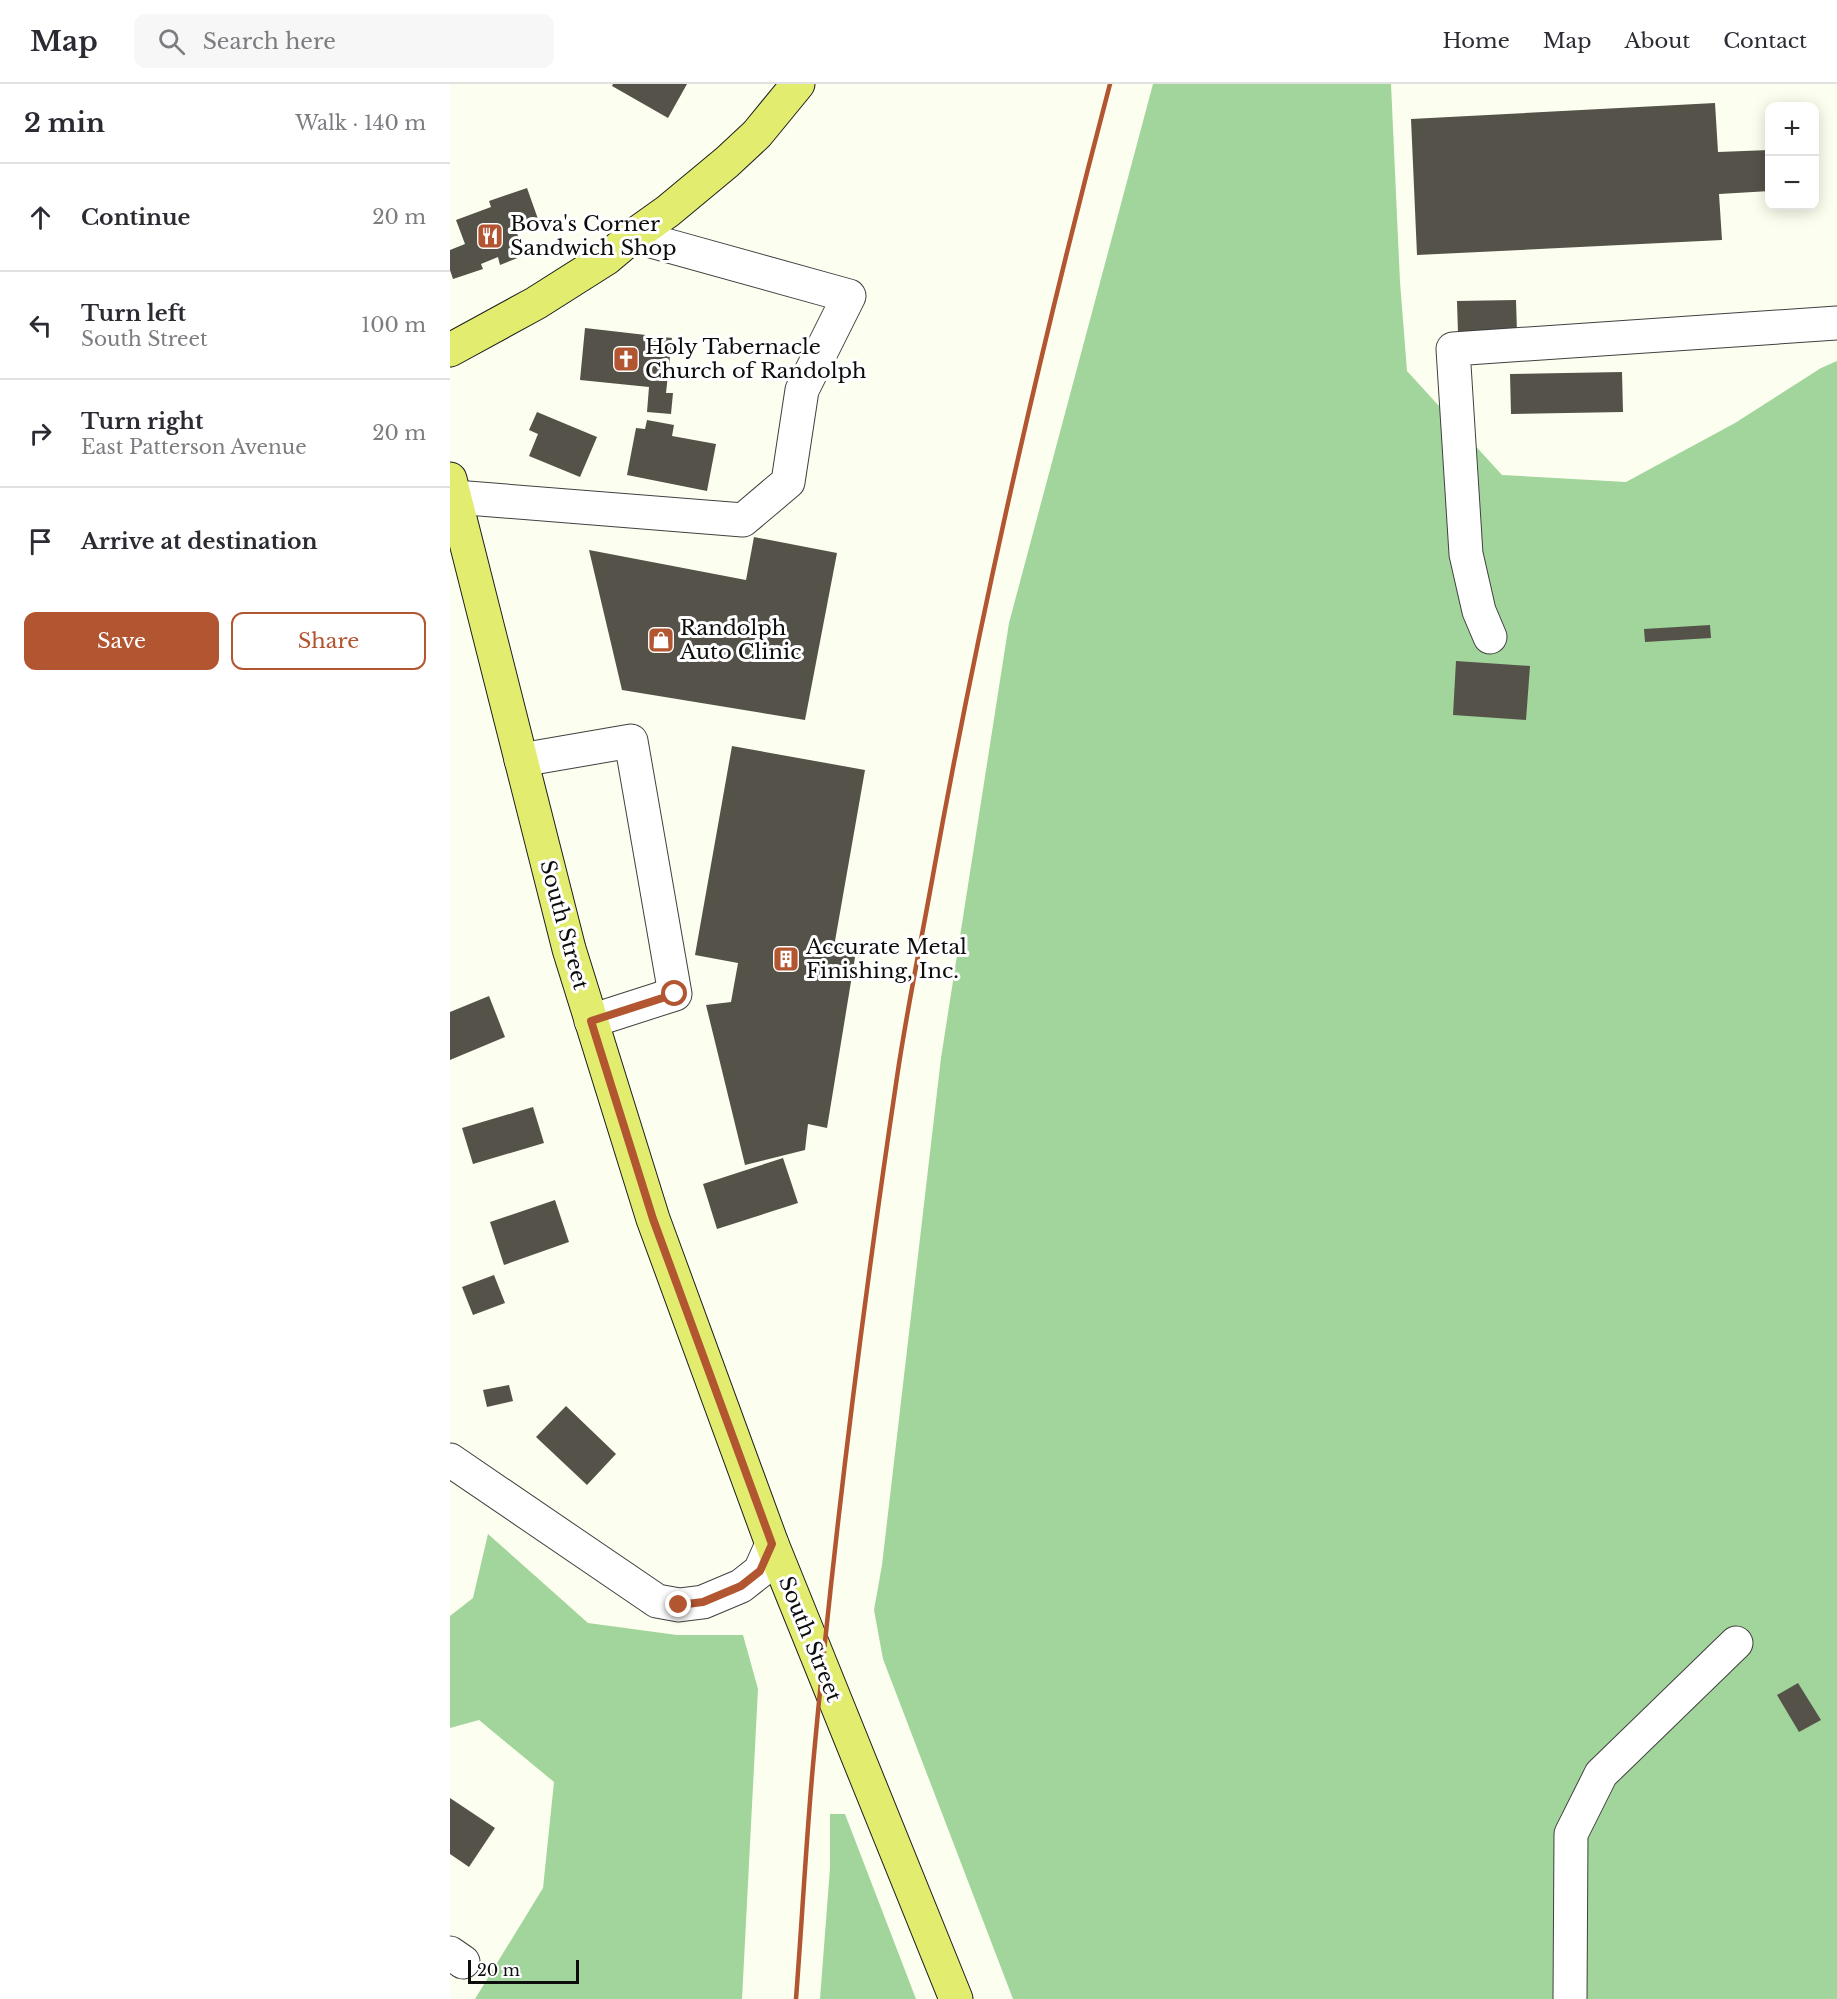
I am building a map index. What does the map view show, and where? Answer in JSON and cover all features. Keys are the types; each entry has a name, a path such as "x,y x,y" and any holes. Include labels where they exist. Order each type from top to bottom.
{"main road":[{"path":"450,350 546,297 607,258 727,162 757,134 798,84"},
{"name":"South Street","path":"453,488 569,949 653,1219 772,1544 956,1999"}],"street":[{"path":"453,488 743,520 788,482 802,390 849,296 633,236"},
{"path":"1490,637 1479,611 1466,555 1454,349 1837,323"},
{"path":"521,760 631,741 675,994 591,1021"},
{"path":"450,1460 657,1601 679,1605 703,1602 741,1586 760,1571 772,1544"},
{"path":"1570,1999 1571,1834 1601,1774 1736,1643"}],"green space":[{"path":"1153,84 1391,84 1400,282 1407,371 1502,475 1626,482 1735,423 1821,368 1837,361 1837,1999 1013,1999 883,1659 874,1610 882,1565 941,1058 1009,623"},
{"path":"488,1534 588,1623 677,1635 743,1635 758,1689 742,1999 475,1999 543,1888 554,1782 479,1720 450,1728 450,1616 473,1598"},
{"path":"830,1814 845,1814 916,1999 820,1999 830,1868"}],"building":[{"path":"613,84 687,84 668,118 612,86"},
{"path":"1715,103 1718,152 1765,150 1765,191 1719,194 1722,240 1417,255 1411,119"},
{"name":"Bova's Corner Sandwich Shop","path":"527,188 538,219 515,228 525,255 500,265 498,257 481,264 483,269 453,279 450,270 450,250 465,244 456,220 491,207 489,201"},
{"path":"1516,300 1517,333 1458,334 1457,301"},
{"name":"Holy Tabernacle Church of Randolph","path":"585,328 672,338 666,393 673,393 671,414 647,412 649,387 580,380"},
{"path":"1622,372 1623,412 1511,414 1510,374"},
{"path":"537,412 597,437 580,477 529,456 538,434 529,430"},
{"path":"647,420 674,425 672,436 716,444 707,491 627,475 636,428 645,429"},
{"path":"754,537 837,553 805,720 622,690 589,550 746,580"},
{"path":"1710,625 1711,638 1645,642 1644,629"},
{"path":"1456,661 1530,666 1526,720 1453,715"},
{"name":"Accurate Metal Finishing, Inc.","path":"732,746 865,770 835,941 857,945 827,1128 808,1124 805,1150 745,1165 706,1005 731,1002 738,963 695,955"},
{"path":"489,996 505,1037 450,1060 450,1012"},
{"path":"533,1107 544,1143 473,1164 462,1128"},
{"path":"783,1158 798,1203 717,1229 703,1184"},
{"path":"555,1200 569,1242 504,1265 490,1222"},
{"path":"494,1275 505,1303 473,1315 462,1287"},
{"path":"509,1385 513,1401 487,1407 483,1390"},
{"path":"566,1406 616,1454 587,1485 536,1437"},
{"path":"1798,1683 1821,1720 1799,1732 1777,1695"},
{"path":"450,1798 495,1828 469,1867 450,1854"}],"railway":[{"path":"796,1999 811,1794 830,1593 861,1334 901,1052 952,775 992,576 1036,379 1110,84"}],"place":[{"name":"Bova's Corner Sandwich Shop","path":"490,236"},
{"name":"Holy Tabernacle Church of Randolph","path":"626,359"},
{"name":"Randolph Auto Clinic","path":"661,640"},
{"name":"Accurate Metal Finishing, Inc.","path":"786,959"}],"route":[{"path":"675,994 591,1021 653,1219 772,1544 760,1571 741,1586 703,1602 679,1605"}]}
